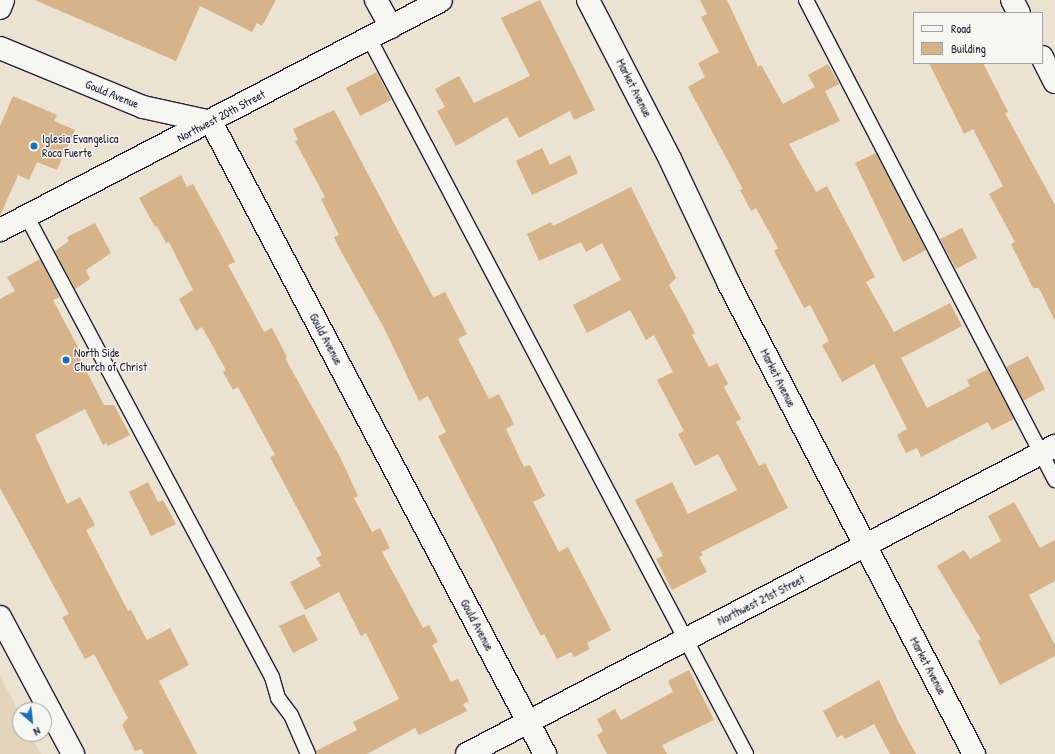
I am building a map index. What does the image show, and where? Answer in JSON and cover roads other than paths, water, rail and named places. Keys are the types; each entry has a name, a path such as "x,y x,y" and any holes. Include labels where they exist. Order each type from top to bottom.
{"street":[{"path":"0,8 3,0"},
{"path":"376,0 391,27"},
{"name":"Northwest 20th Street","path":"0,230 210,122 440,0"},
{"name":"Market Avenue","path":"588,0 670,158 729,284 974,754"},
{"path":"1012,0 1018,12"},
{"name":"Gould Avenue","path":"0,48 143,107 210,122 546,754"},
{"path":"1043,59 1055,82"},
{"name":"Northwest 21st Street","path":"467,754 1048,450"},
{"path":"0,617 73,754"}],"lane":[{"path":"806,0 1048,450 1055,480"},
{"path":"369,38 746,754"},
{"path":"27,217 272,677 278,698 291,715 308,754"}],"place":[{"name":"Iglesia Evangelica Roca Fuerte","path":"34,146"},
{"name":"North Side Church of Christ","path":"66,360"}]}
